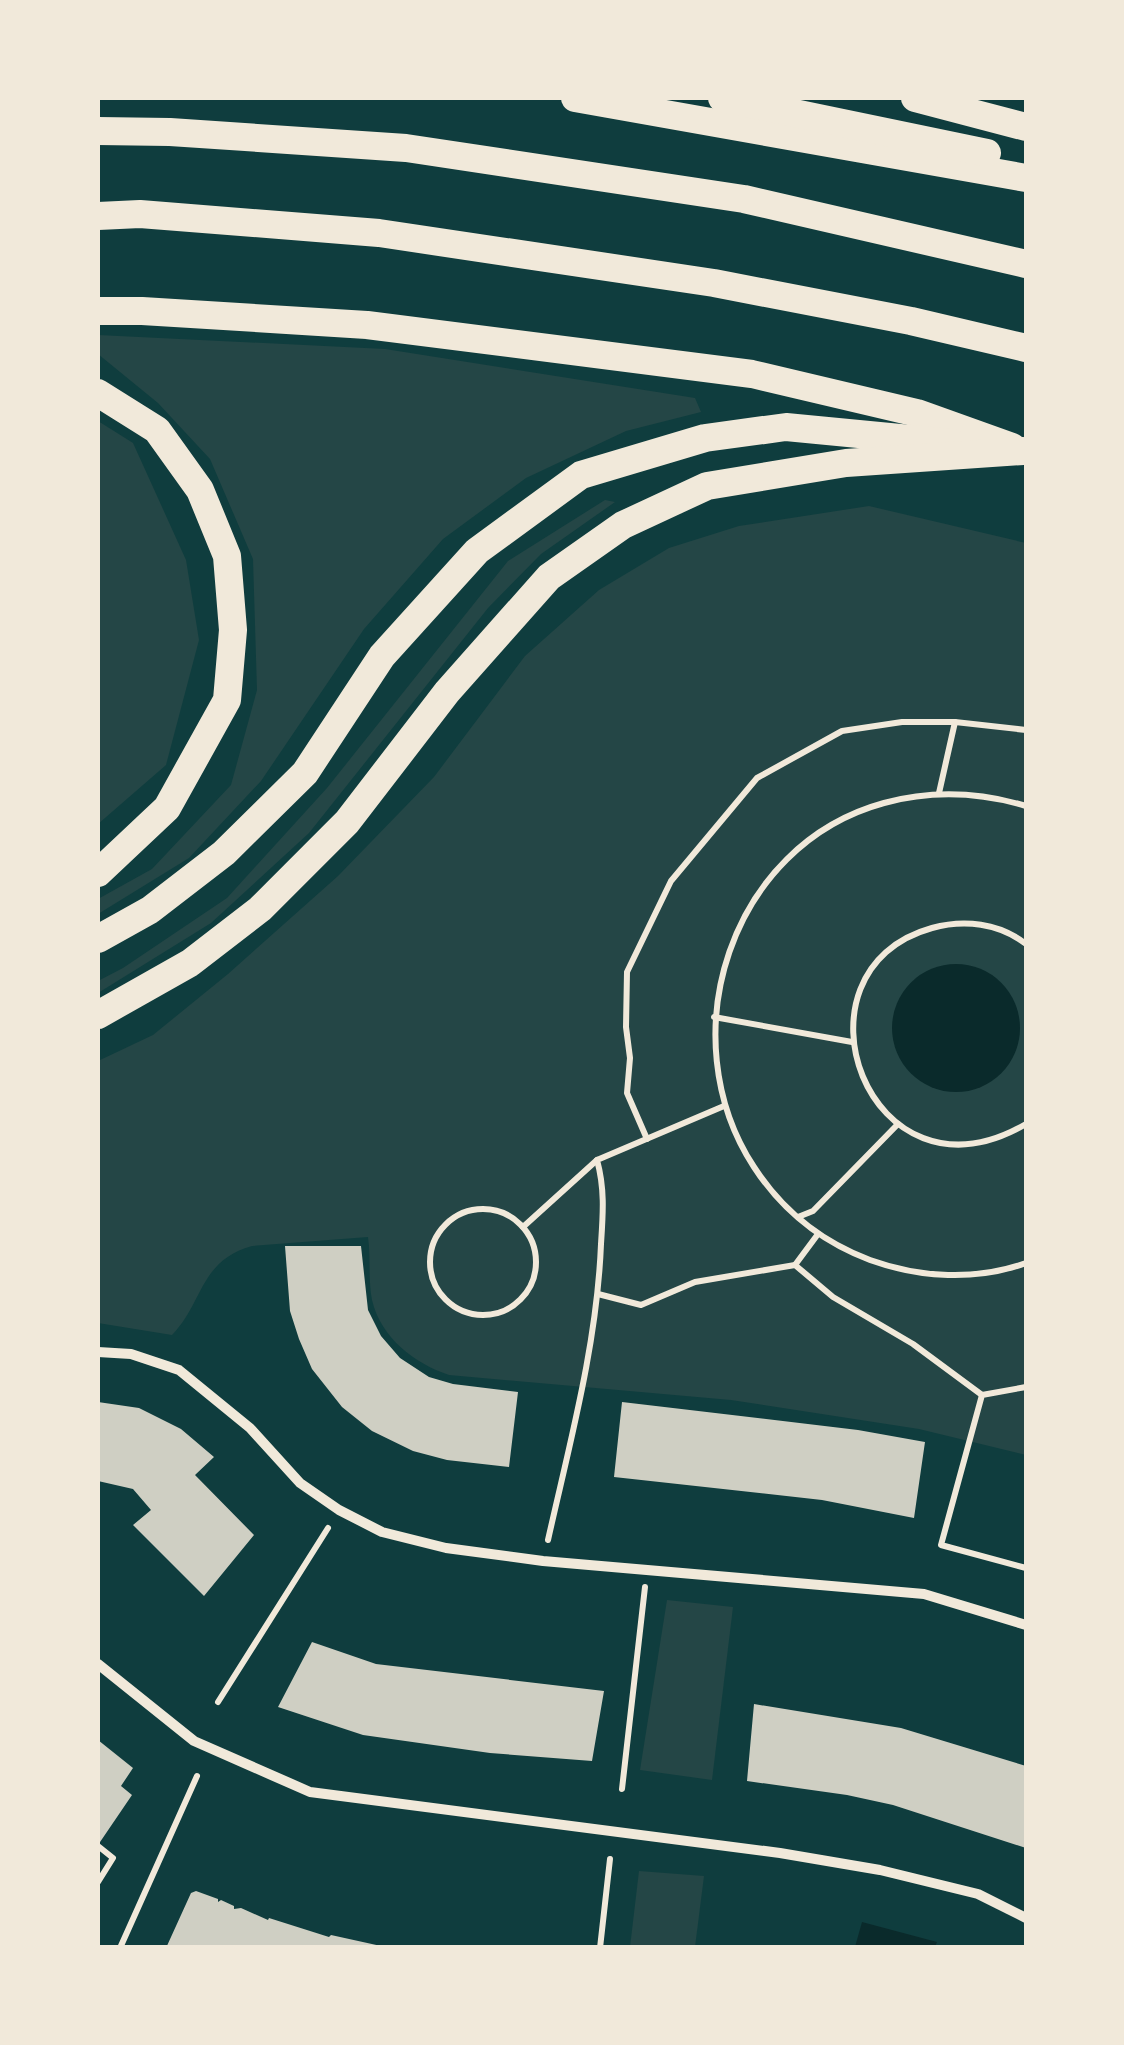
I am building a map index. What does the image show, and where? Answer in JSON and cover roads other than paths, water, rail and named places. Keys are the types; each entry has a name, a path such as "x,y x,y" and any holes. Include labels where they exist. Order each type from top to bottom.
{"highway":[{"path":"575,98 1026,178"},
{"path":"722,98 797,111 1026,164"},
{"path":"915,98 1026,127"},
{"path":"98,131 406,148 744,198 1026,264"},
{"path":"98,216 140,214 379,233 714,283 1026,348"},
{"path":"98,301 142,311"},
{"path":"98,311 367,324 752,374 917,413 1024,452"},
{"path":"98,392 157,430 200,490 227,556 233,630 227,700 168,808 98,873"},
{"path":"98,939 150,910 224,852 304,774 382,656 477,551 581,474 705,438 786,427 1024,452"},
{"path":"98,1015 190,963 260,908 347,822 447,692 549,577 624,526 708,486 846,463 1024,452"}],"street":[{"path":"98,1352 131,1354 180,1370 250,1428 300,1482 339,1510 382,1532 446,1548 647,1572 924,1594 1026,1624"},
{"path":"98,1664 194,1741 310,1792 864,1867 978,1894 1026,1918"}]}
